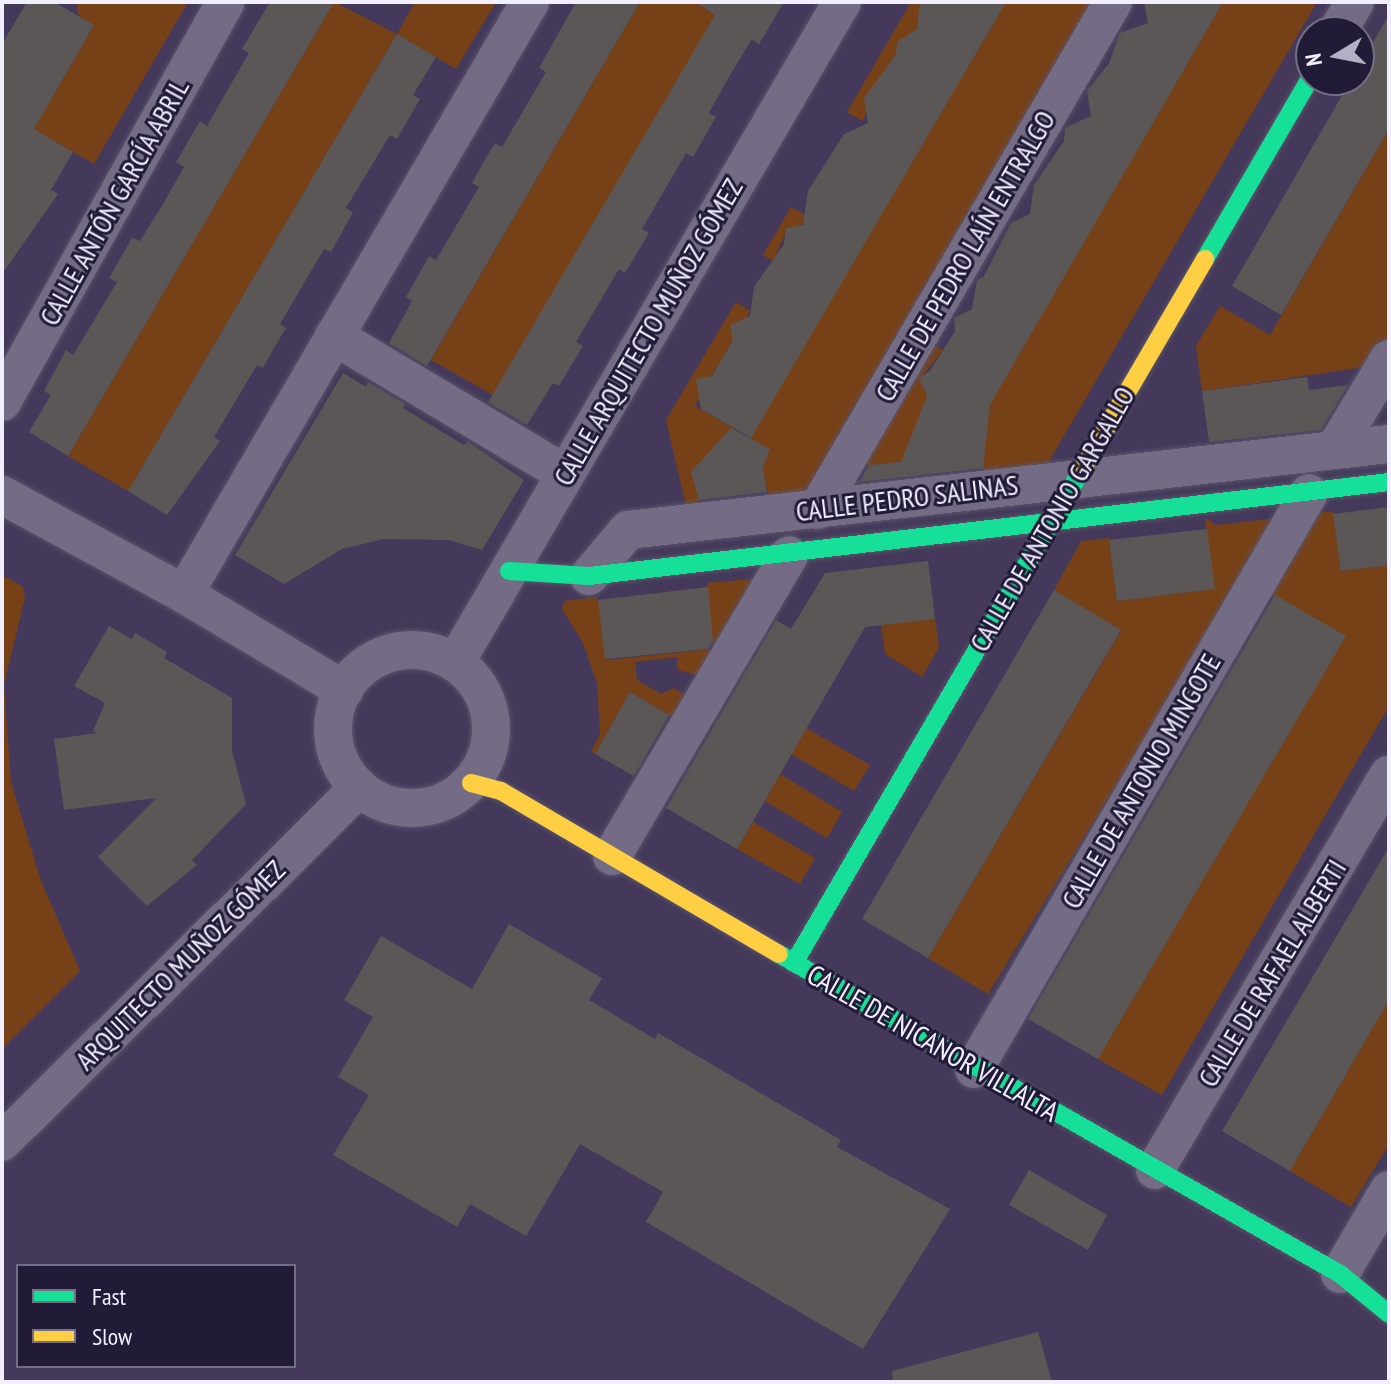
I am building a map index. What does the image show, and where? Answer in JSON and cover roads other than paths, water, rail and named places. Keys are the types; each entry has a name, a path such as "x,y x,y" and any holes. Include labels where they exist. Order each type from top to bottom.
{"street":[{"name":"CALLE ANTÓN GARCÍA ABRIL","path":"2,402 226,2"},
{"path":"184,594 530,2"},
{"name":"CALLE ARQUITECTO MUÑOZ GÓMEZ","path":"455,663 842,2"},
{"name":"CALLE DE PEDRO LAÍN ENTRALGO","path":"817,510 1113,2"},
{"name":"CALLE DE ANTONIO GARGALLO","path":"794,963 1300,96"},
{"path":"334,336 564,473"},
{"path":"1335,449 1389,359"},
{"name":"CALLE PEDRO SALINAS","path":"589,576 628,530 1389,444"},
{"name":"CALLE PEDRO SALINAS","path":"509,571 589,576 789,555 1389,482"},
{"name":"CALLE DE ANTONIO MINGOTE","path":"974,1069 1309,493"},
{"path":"2,495 184,594 344,690"},
{"path":"612,856 789,555"},
{"path":"413,650 455,663 478,687 489,711 484,762 471,783 427,808 401,808 359,788 336,750 335,714 344,690 364,666 387,654 413,650"},
{"name":"CALLE DE RAFAEL ALBERTI","path":"1155,1170 1389,775"},
{"name":"CALLE DE NICANOR VILLALTA","path":"471,783 501,791 974,1069 1340,1274 1389,1314"},
{"name":"ARQUITECTO MUÑOZ GÓMEZ","path":"2,1142 359,788"},
{"path":"1340,1274 1389,1190"}]}
